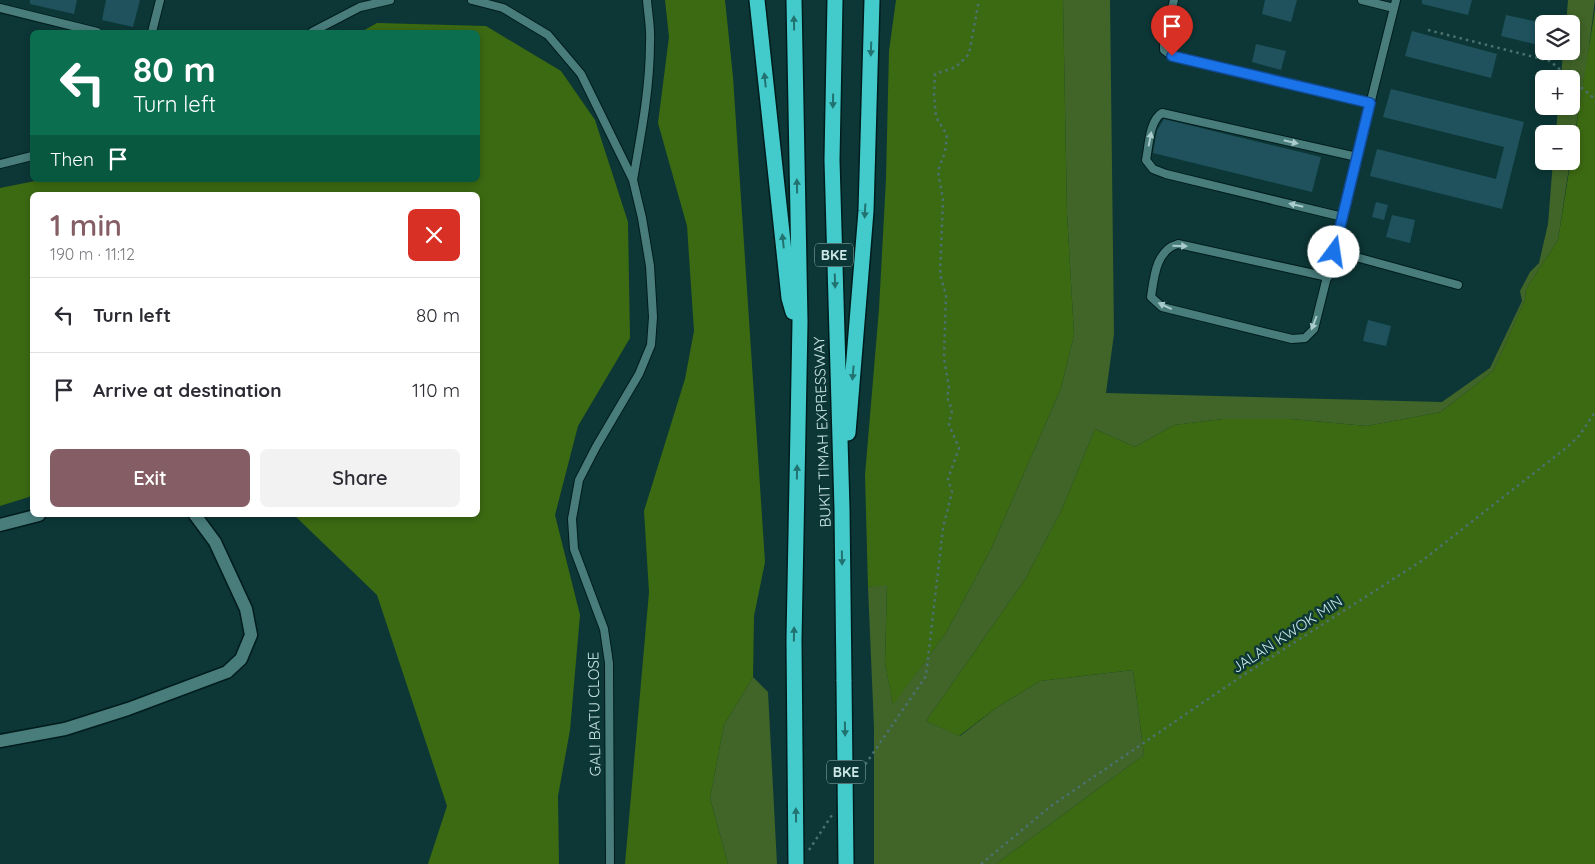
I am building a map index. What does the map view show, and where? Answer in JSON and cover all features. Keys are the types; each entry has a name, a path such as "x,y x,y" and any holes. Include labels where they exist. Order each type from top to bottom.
{"highway":[{"path":"757,0 790,298 792,311 800,322"},
{"name":"BUKIT TIMAH EXPRESSWAY","path":"794,0 800,322 795,683 801,860"},
{"name":"BUKIT TIMAH EXPRESSWAY","path":"835,0 832,160 842,509 846,864"},
{"path":"842,509 866,211 872,0"}],"street":[{"path":"0,525 31,517"},
{"path":"0,741 65,729 128,709 227,672 241,659 251,635 246,609 215,542 196,517"}],"lane":[{"path":"152,30 160,0"},
{"path":"316,30 360,7 390,0"},
{"path":"472,0 503,8 548,35 581,74 633,180"},
{"path":"633,180 646,108 649,76 650,41 647,0"},
{"path":"1174,0 1164,41 1164,50 1172,56 1370,103"},
{"path":"1328,277 1178,244 1169,246 1161,254 1151,297 1162,307 1292,339 1305,338 1314,329 1328,277 1343,217 1395,4 1362,0"},
{"path":"0,8 89,30"},
{"path":"1343,217 1166,174 1153,169 1146,160 1152,130 1156,116 1162,113 1357,157"},
{"path":"0,164 30,156"},
{"name":"GALI BATU CLOSE","path":"610,864 609,663 604,629 574,549 572,518 579,480 639,374 651,345 650,266 633,180"},
{"path":"1334,252 1458,284"}],"path":[{"path":"857,777 926,676 943,528 952,492 948,479 959,448 949,426 952,410 947,398 949,388 944,358 946,295 940,274 943,200 938,171 945,152 947,135 936,117 935,74 956,67 969,54 979,0"},
{"path":"1428,30 1550,61 1560,70"},
{"path":"1580,86 1595,99"},
{"name":"JALAN KWOK MIN","path":"981,864 1067,795 1239,678 1423,560 1566,448 1579,436 1595,412"},
{"path":"801,860 836,808"}],"green space":[{"path":"665,0 725,0 733,77 765,562 754,616 753,677 724,725 710,798 728,864 625,864 649,592 644,511 685,379 694,331 687,226 658,123 669,37"},
{"path":"896,0 1063,0 1067,213 1074,335 1061,388 991,549 946,633 893,705 885,663 887,585 868,587 865,475 879,309 886,179 889,51"},
{"path":"1063,0 1110,0 1114,334 1106,393 1442,402 1490,368 1522,301 1520,291 1530,272 1539,263 1548,224 1552,170 1569,170 1558,240 1526,289 1525,300 1493,371 1441,412 1367,426 1291,419 1223,419 1174,425 1135,447 1095,429 1062,509 1026,578 926,721 960,736 996,708 1040,681 1133,670 1144,755 996,864 874,864 874,728 868,587 887,584 885,663 893,704 946,633 991,549 1061,388 1074,335 1067,213"},
{"path":"1568,0 1595,0 1580,103 1580,70 1562,70 1562,60 1580,60 1580,15 1567,15"},
{"path":"1595,9 1595,864 996,864 1144,755 1133,670 1040,681 996,708 959,736 926,721 1026,578 1062,509 1095,429 1135,447 1174,425 1223,419 1291,419 1367,426 1441,412 1493,371 1525,300 1526,289 1558,240 1569,170 1580,170 1580,125 1576,125 1578,115 1580,115 1580,103"},
{"path":"377,23 486,26 561,71 595,120 628,222 630,338 578,426 555,515 580,615 570,730 558,796 559,864 428,864 447,806 377,595 296,517 480,517 480,192 30,192 30,497 0,506 0,188 30,182 480,182 480,30 365,30"},
{"path":"1557,115 1578,115 1576,125 1557,125"},
{"path":"753,677 768,692 777,864 728,864 710,798 724,725"}],"building":[{"path":"30,0 77,0 74,14 30,4"},
{"path":"106,0 140,0 133,27 102,20"},
{"path":"1265,0 1297,0 1291,22 1262,14"},
{"path":"1422,0 1472,0 1468,15 1422,4"},
{"path":"1506,15 1535,21 1535,44 1501,36"},
{"path":"1412,31 1497,54 1491,78 1405,56"},
{"path":"1256,44 1286,51 1281,70 1252,62"},
{"path":"1391,89 1524,122 1502,209 1370,176 1377,149 1496,179 1504,147 1383,117"},
{"path":"1164,119 1321,157 1312,192 1153,153 1157,130"},
{"path":"1376,202 1388,205 1384,220 1372,217"},
{"path":"1392,215 1415,220 1410,243 1386,237"},
{"path":"1368,320 1391,326 1386,346 1363,341"}],"route":[{"path":"1172,56 1370,103 1334,252"}]}
